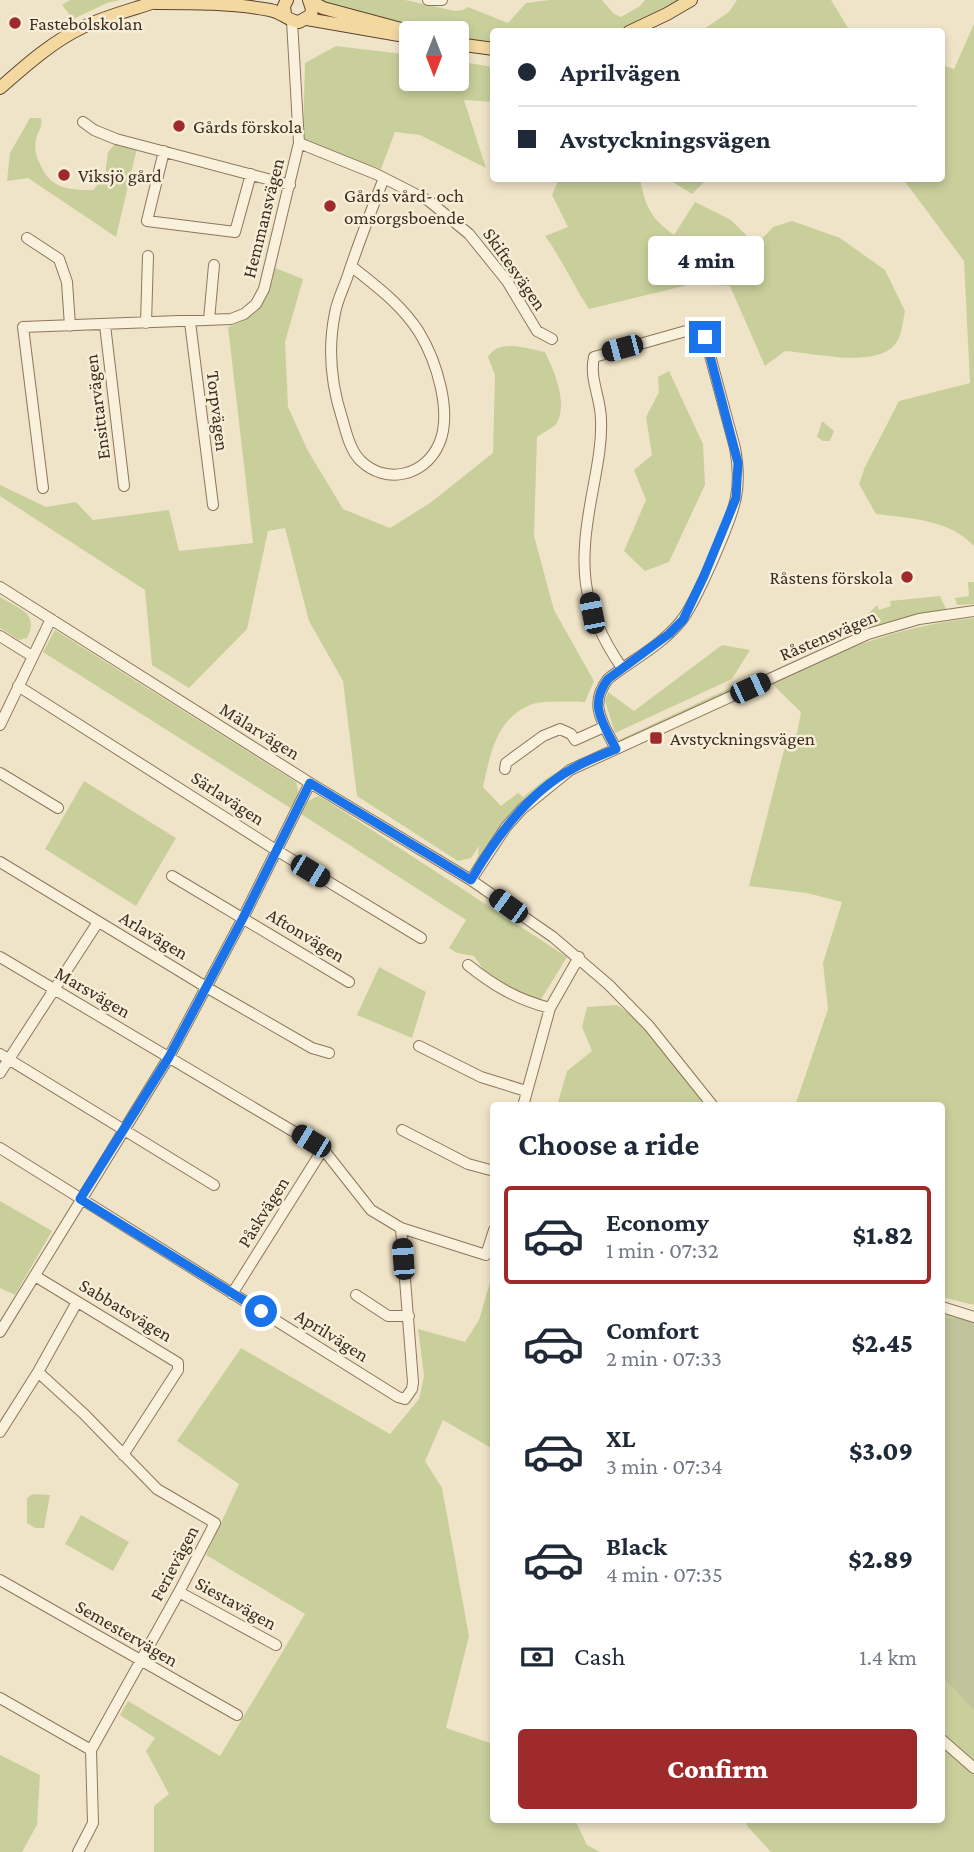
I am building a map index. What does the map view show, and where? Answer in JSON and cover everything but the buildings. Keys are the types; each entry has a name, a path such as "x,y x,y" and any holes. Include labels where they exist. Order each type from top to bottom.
{"main road":[{"path":"287,0 284,6 296,22"},
{"path":"296,22 312,9 309,0"},
{"path":"309,0 323,8 399,28"},
{"path":"637,28 691,0"},
{"path":"0,88 30,61 80,28 126,9 156,2 227,4 274,10 296,22 399,35"},
{"path":"469,45 490,48"}],"street":[{"path":"428,0 442,0"},
{"name":"Hemmansvägen","path":"43,488 23,327 231,319 244,314 256,304 264,289 299,143 296,22"},
{"path":"83,122 94,131 116,139 290,185"},
{"name":"Skiftesvägen","path":"299,143 384,178 429,201 470,234 507,281 537,331 552,339"},
{"path":"164,151 147,221 235,233 251,174"},
{"path":"351,266 386,293 404,312 419,332 436,373 444,419 440,443 430,458 417,469 403,475 387,476 359,460 349,441 334,388 331,356 335,312 351,266 384,178"},
{"path":"27,238 59,259 67,282 70,326"},
{"path":"146,323 148,256"},
{"path":"209,320 214,265"},
{"name":"Torpvägen","path":"190,322 212,505"},
{"name":"Ensittarvägen","path":"105,325 124,485"},
{"path":"616,749 598,714 601,689 622,668 669,634 683,620 736,498 736,456 705,337 700,330 693,329 594,357 592,368 601,419 599,455 585,531 584,573 592,613 604,642 622,668"},
{"name":"Mälarvägen","path":"0,587 310,783 471,880 579,957 649,1026 710,1102"},
{"name":"Råstensvägen","path":"471,880 506,827 535,796 570,770 868,634 919,619 974,611"},
{"path":"0,725 51,620"},
{"path":"0,636 32,656"},
{"name":"Särlavägen","path":"18,686 276,850 421,938"},
{"path":"505,769 506,763 523,749 560,729 575,740 604,727"},
{"path":"0,773 58,808"},
{"path":"0,1332 169,1057 243,918 310,783"},
{"name":"Arlavägen","path":"0,862 206,987 312,1048 329,1054"},
{"name":"Aftonvägen","path":"172,876 349,982"},
{"path":"0,1073 4,1056 98,922"},
{"name":"Marsvägen","path":"0,957 323,1149"},
{"path":"524,1102 550,1008 579,957"},
{"path":"468,965 504,991 550,1008"},
{"path":"419,1046 481,1077 526,1091"},
{"path":"4,1056 122,1131 214,1185"},
{"path":"402,1130 468,1164 490,1170"},
{"name":"Aprilvägen","path":"0,1148 405,1399 412,1389 409,1316"},
{"path":"323,1149 371,1209 401,1228 486,1255 490,1242"},
{"name":"Påskvägen","path":"232,1294 323,1149"},
{"path":"356,1295 388,1316 409,1316 401,1228"},
{"name":"Sabbatsvägen","path":"35,1276 178,1363 178,1370 123,1455"},
{"path":"0,1432 38,1372 76,1303"},
{"path":"945,1308 974,1317"},
{"name":"Ferievägen","path":"38,1372 158,1489 215,1523 91,1750"},
{"name":"Semestervägen","path":"0,1580 237,1715"},
{"name":"Siestavägen","path":"179,1592 276,1645"},
{"path":"0,1698 91,1750 93,1823 78,1852"},
{"path":"945,1743 974,1768"}],"green space":[{"path":"70,0 120,0 73,19 62,5"},
{"path":"317,0 405,0 455,11 468,7 508,23 526,3 602,0 614,14 621,17 645,0 679,0 665,10 622,28 490,28 490,42 469,39 469,21 399,22"},
{"path":"737,0 831,0 848,28 705,28 729,12"},
{"path":"974,24 974,546 953,531 929,522 876,514 859,484 899,401 970,383 964,261 905,182 945,182 945,66 954,69"},
{"path":"336,46 399,54 399,91 469,91 469,63 490,66 490,102 464,100 486,168 420,135 395,132 381,169 309,145 303,138 305,63"},
{"path":"30,118 41,118 35,147 39,163 45,174 62,187 93,190 105,175 108,152 115,144 137,148 116,237 28,178 7,181 10,153"},
{"path":"558,182 641,182 650,211 659,223 674,235 695,202 731,220 756,245 773,227 792,221 840,238 885,270 905,311 898,340 887,351 875,356 844,358 785,351 765,366 730,286 692,284 589,309 545,236 568,227 552,195"},
{"path":"673,182 704,182 692,194"},
{"path":"275,268 303,279 285,342 288,407 308,451 343,509 390,528 430,503 493,453 495,375 488,357 493,351 514,346 545,352 556,378 561,398 560,416 554,426 537,437 534,536 554,610 594,681 585,702 535,703 509,719 496,739 483,787 501,806 518,793 523,797 547,778 580,758 582,762 550,781 470,872 478,856 479,846 471,858 458,861 357,796 343,681 309,621 285,528 268,531 247,629 189,688 152,665 145,590 0,496 0,485 46,507 76,502 93,520 169,510 179,551 253,543 228,327 256,312 265,298"},
{"path":"669,371 703,444 705,485 669,562 645,571 624,551 646,500 634,470 652,455 646,417 659,392 658,377"},
{"path":"822,421 834,431 830,441 817,437"},
{"path":"968,582 974,582 974,604 957,605 955,598 969,596"},
{"path":"940,596 947,611 871,628 868,614 877,605 879,610 891,606 890,601"},
{"path":"0,597 29,617 31,623 27,638 19,640 0,628"},
{"path":"974,618 974,1305 945,1298 945,1102 796,1102 828,1009 823,963 842,902 807,893 749,886 784,750 797,733 801,712 769,681 869,641"},
{"path":"55,630 296,782 299,793 292,809 43,652"},
{"path":"722,645 750,650 732,679 615,733 605,701 608,692 634,711"},
{"path":"734,686 739,688 624,742 619,740"},
{"path":"84,781 176,838 136,906 45,849"},
{"path":"318,796 567,957 540,1001 520,994 487,975 474,956 457,953 449,948 466,920 301,814 308,801"},
{"path":"379,967 426,992 412,1038 357,1015"},
{"path":"617,1005 634,1017 705,1102 558,1102 567,1071 592,1051 582,1027 587,1007"},
{"path":"0,1201 52,1231 15,1295 0,1288"},
{"path":"490,1282 490,1447 443,1420 425,1461 442,1488 469,1636 446,1728 490,1743 490,1823 576,1823 587,1845 600,1852 154,1852 154,1806 169,1794 146,1751 155,1738 120,1715 128,1701 220,1756 305,1614 206,1555 239,1484 177,1441 241,1348 390,1434 419,1399 424,1376 418,1329 465,1342 479,1320"},
{"path":"945,1310 974,1323 974,1852 771,1852 746,1823 945,1823"},
{"path":"945,1318 974,1323 974,1710 945,1679"},
{"path":"33,1494 50,1495 44,1528 35,1528 27,1523 27,1498"},
{"path":"81,1515 129,1542 113,1571 65,1544"},
{"path":"0,1755 40,1775 37,1825 22,1852 0,1852"}],"place":[{"name":"Fastebolskolan","path":"15,23"},
{"name":"Gårds förskola","path":"179,126"},
{"name":"Viksjö gård","path":"64,175"},
{"name":"Gårds vård- och omsorgsboende","path":"330,206"},
{"name":"Råstens förskola","path":"907,577"},
{"name":"Avstyckningsvägen","path":"656,738"}],"route":[{"path":"261,1311 80,1199 169,1057 243,918 310,783 471,880 506,827 535,796 570,770 616,749 598,714 601,689 608,679 669,634 683,620 736,498 738,463 705,337"}]}
